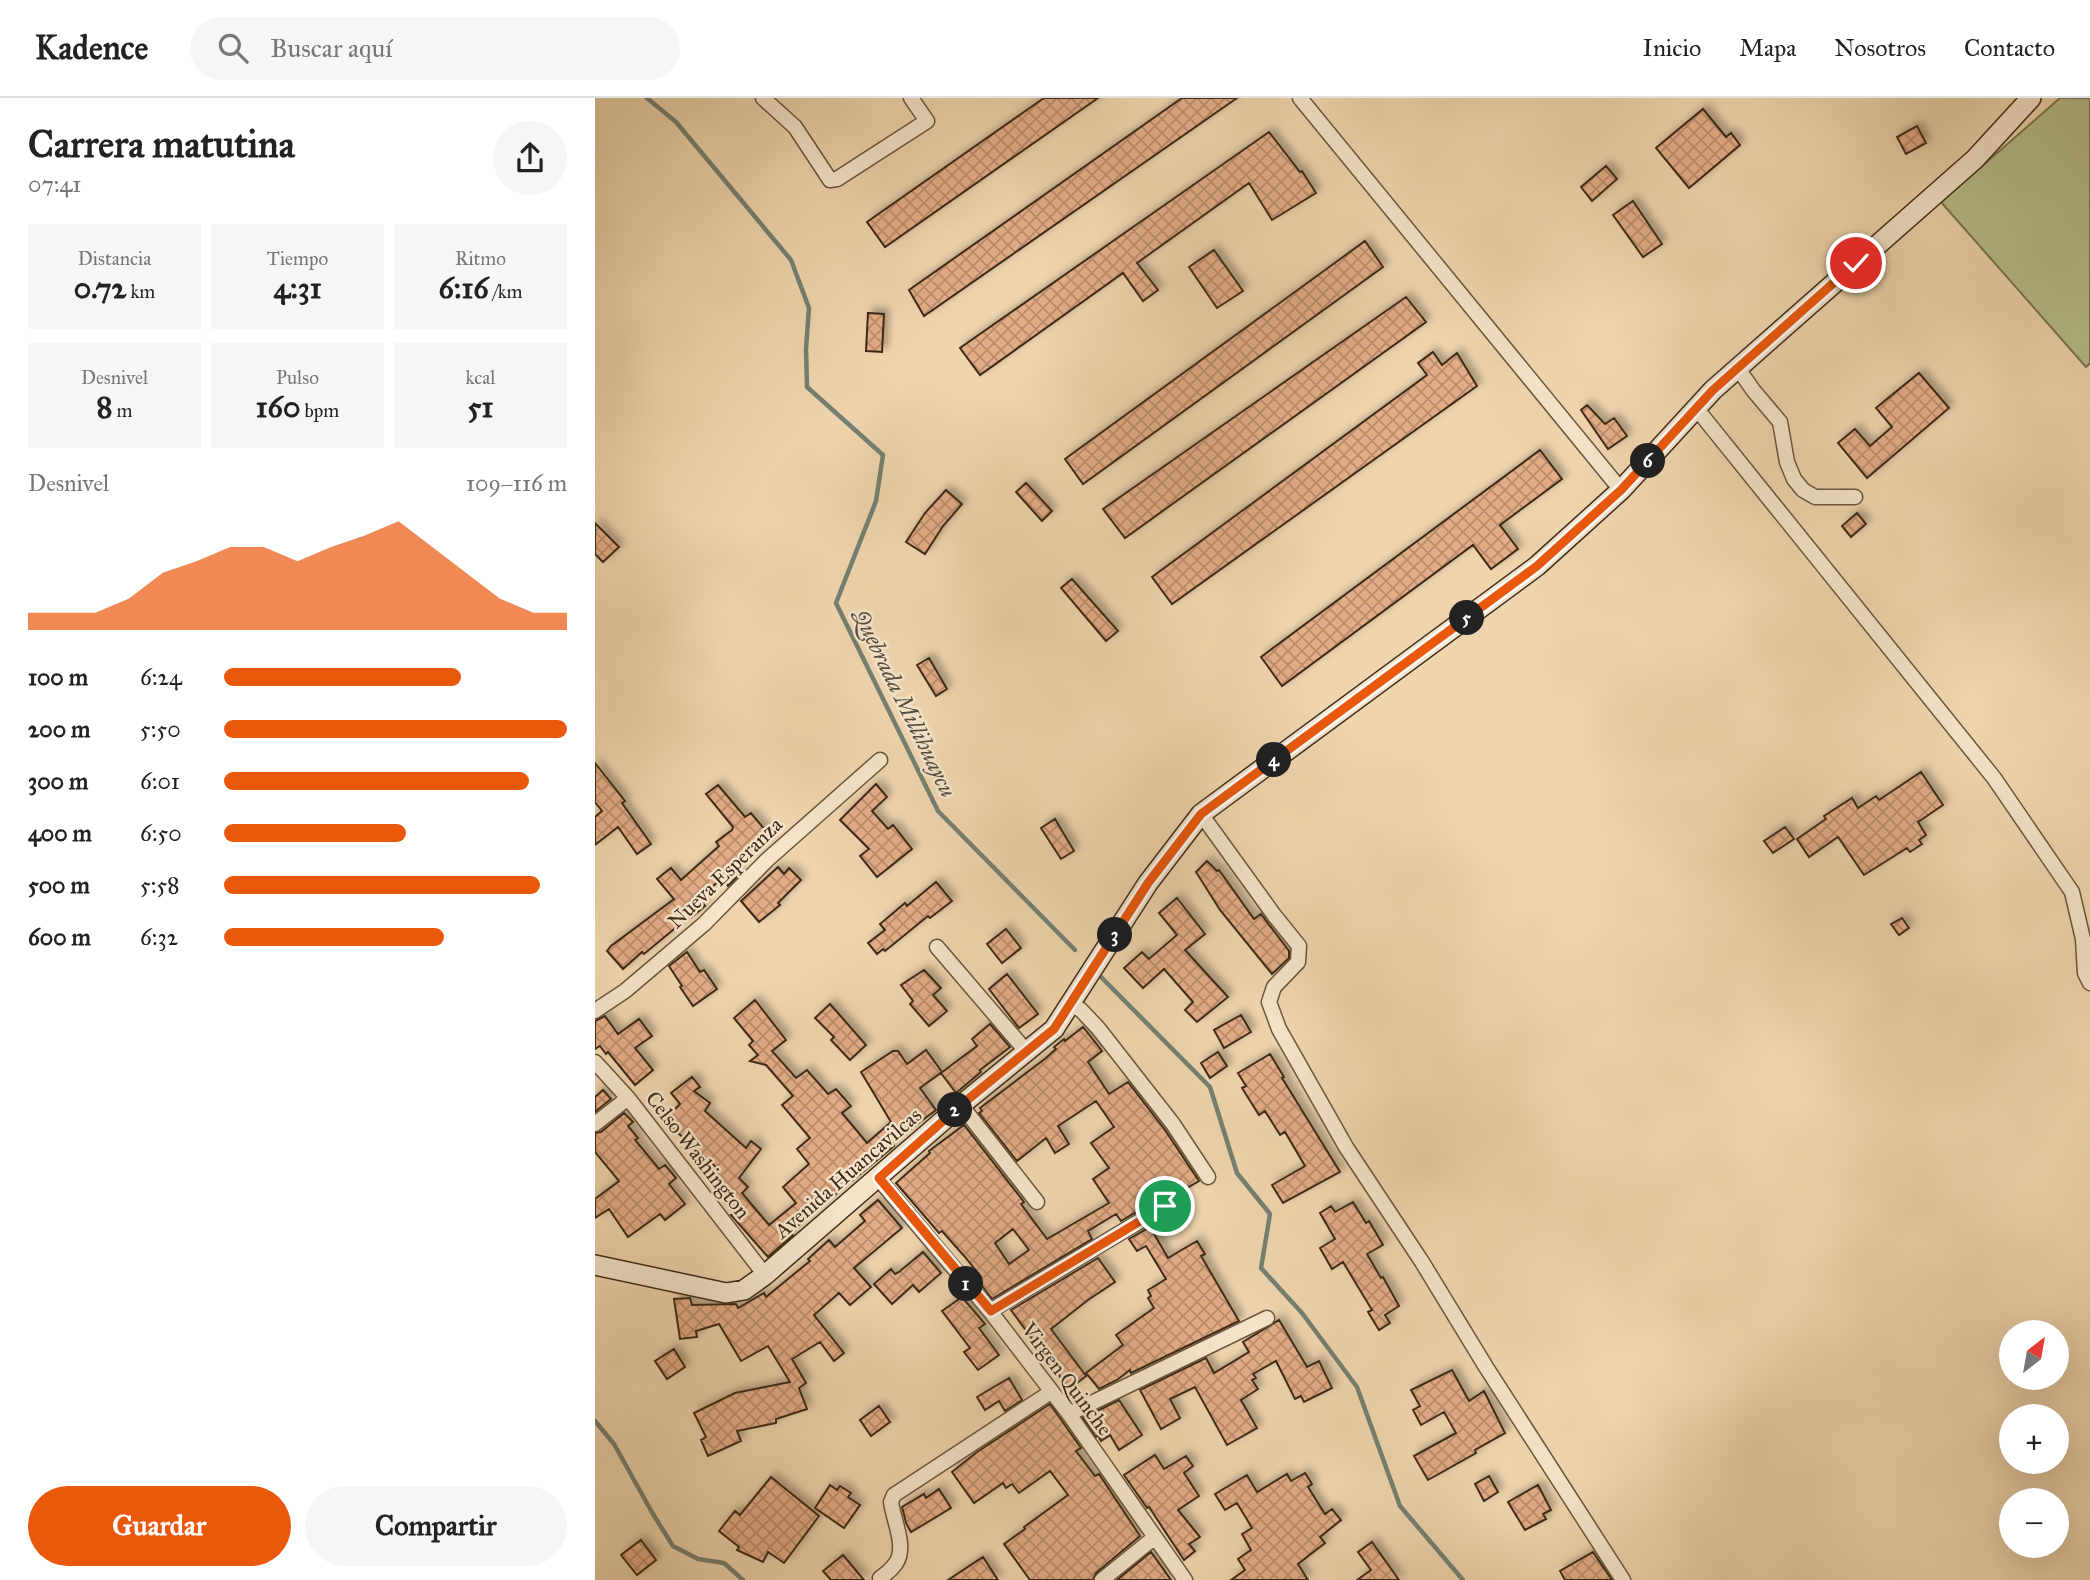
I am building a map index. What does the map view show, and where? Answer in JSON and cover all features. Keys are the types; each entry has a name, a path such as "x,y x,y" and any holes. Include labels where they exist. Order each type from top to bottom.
{"street":[{"path":"763,98 795,127 830,180 837,179 927,121 911,98"},
{"path":"1300,98 1621,490"},
{"name":"Avenida Huancavilcas","path":"595,1265 726,1293 744,1290 765,1275 961,1105 1054,1029 1148,883 1201,814 1537,566 1621,490 1737,367 1975,159 2031,98"},
{"path":"1737,367 1780,422 1787,462 1794,479 1803,490 1815,497 1855,497"},
{"path":"1696,408 1994,778 2026,823 2073,892 2083,939 2085,974 2090,983"},
{"name":"Nueva Esperanza","path":"595,1011 625,991 704,924 767,860 880,760"},
{"path":"1201,814 1299,946 1298,962 1274,987 1269,1002 1279,1029 1346,1146 1623,1580"},
{"path":"937,947 1026,1051"},
{"path":"1070,1004 1081,1010 1098,1028 1173,1124 1207,1177"},
{"name":"Celso Washington","path":"595,1062 628,1098 765,1275"},
{"path":"595,1124 628,1098"},
{"path":"961,1105 1037,1202"},
{"name":"Virgen Quinche","path":"879,1178 991,1311 1069,1414 1185,1580"},
{"path":"991,1311 1165,1206"},
{"path":"1069,1414 1268,1318"},
{"path":"880,1578 899,1558 900,1541 891,1502 894,1495 1051,1392"},
{"path":"1101,1580 1155,1537"}],"green space":[{"path":"2060,98 2090,98 2090,363 2086,367 1941,202"}],"building":[{"path":"1044,98 1098,98 885,247 867,222"},
{"path":"1182,98 1237,98 924,316 909,290"},
{"path":"1703,109 1726,137 1731,133 1740,145 1689,188 1656,148"},
{"path":"1917,126 1926,143 1906,154 1897,137"},
{"path":"1269,132 1300,172 1302,171 1316,193 1272,220 1249,183 1137,263 1158,290 1143,301 1123,273 980,375 960,348"},
{"path":"1606,166 1617,179 1592,201 1581,187"},
{"path":"1633,201 1662,244 1643,257 1613,215"},
{"path":"1365,241 1383,267 1083,484 1065,459"},
{"path":"1214,250 1243,291 1217,308 1189,267"},
{"path":"1406,297 1426,322 1125,538 1103,509"},
{"path":"868,313 884,314 882,352 866,351"},
{"path":"1433,352 1442,365 1457,353 1477,386 1172,604 1152,577 1427,375 1418,363"},
{"path":"1919,373 1949,408 1867,478 1838,443 1855,429 1870,446 1892,427 1876,408"},
{"path":"1587,405 1605,424 1614,418 1627,436 1608,449 1581,410"},
{"path":"1540,450 1562,479 1500,525 1518,549 1491,569 1473,545 1282,686 1261,657"},
{"path":"1026,483 1052,511 1042,521 1016,492"},
{"path":"946,490 962,504 943,526 925,554 906,542 925,513"},
{"path":"1857,513 1866,524 1851,537 1842,526"},
{"path":"595,523 619,547 603,562 595,554"},
{"path":"1072,579 1118,631 1106,641 1061,588"},
{"path":"929,658 947,689 936,696 917,665"},
{"path":"595,763 625,801 622,803 651,844 637,854 618,827 595,845 595,817 602,811 595,802"},
{"path":"1921,772 1943,805 1918,822 1926,835 1919,840 1922,844 1910,852 1907,848 1864,875 1838,837 1809,857 1797,839 1826,819 1824,816 1852,798 1858,808 1876,796 1879,800"},
{"path":"876,784 887,797 872,811 888,829 893,825 912,849 877,877 860,856 869,849 840,820"},
{"path":"718,785 745,817 751,813 771,837 734,868 739,875 728,886 723,878 698,898 705,906 623,969 607,951 674,899 657,879 671,868 681,880 719,846 716,842 732,830 733,827 706,794"},
{"path":"1055,819 1074,851 1061,859 1041,828"},
{"path":"1785,827 1794,839 1773,853 1764,841"},
{"path":"1207,861 1219,870 1254,919 1261,914 1289,951 1289,958 1272,974 1220,910 1196,872"},
{"path":"778,867 784,874 789,868 801,880 778,903 780,905 759,922 741,901"},
{"path":"936,882 952,901 930,918 928,916 885,951 883,949 877,954 868,943 885,930 880,924"},
{"path":"1177,898 1205,934 1185,950 1228,997 1197,1022 1185,1010 1193,1002 1164,969 1143,988 1124,968 1142,952 1149,959 1177,935 1159,913"},
{"path":"1902,918 1909,928 1899,935 1891,924"},
{"path":"1006,929 1021,948 1002,963 987,944"},
{"path":"687,952 700,972 704,970 717,989 693,1006 669,966"},
{"path":"924,970 941,988 933,995 947,1011 929,1026 910,1004 913,1001 901,985"},
{"path":"1007,974 1038,1014 1019,1028 989,989"},
{"path":"755,1000 786,1040 772,1051 796,1078 807,1070 828,1094 836,1089 851,1106 842,1113 867,1143 891,1122 861,1072 893,1051 898,1051 907,1064 926,1050 942,1072 920,1088 936,1110 892,1143 894,1146 790,1232 793,1235 768,1257 731,1215 734,1213 719,1193 722,1191 709,1177 718,1169 677,1132 667,1117 680,1104 671,1093 692,1077 700,1087 694,1091 710,1103 705,1111 746,1148 751,1141 761,1149 739,1178 748,1187 742,1193 769,1225 796,1203 783,1187 809,1164 797,1149 810,1138 782,1105 793,1096 766,1065 750,1061 758,1055 749,1045 753,1041 734,1018"},
{"path":"830,1004 866,1045 850,1060 831,1040 834,1037 815,1018"},
{"path":"1241,1015 1251,1032 1224,1048 1214,1030"},
{"path":"605,1016 618,1034 639,1019 652,1036 635,1048 653,1070 635,1085 608,1052 606,1054 600,1046 595,1049 595,1021"},
{"path":"990,1024 1010,1047 956,1093 941,1073 977,1046 972,1039"},
{"path":"1083,1027 1102,1051 1088,1062 1109,1094 1128,1082 1199,1181 1170,1198 1160,1198 1121,1221 1116,1214 1088,1231 1092,1239 992,1299 978,1279 981,1277 965,1257 942,1231 939,1233 896,1183 930,1153 929,1151 964,1125 1024,1202 1021,1204 1047,1239 1109,1203 1093,1179 1109,1168 1091,1143 1114,1127 1096,1101 1058,1126 1069,1144 1055,1153 1046,1138 1017,1161 979,1113 982,1111 980,1108 1046,1058 1064,1039 1065,1041","holes":["1013,1229 1029,1250 1009,1264 995,1243"]},
{"path":"1218,1052 1227,1066 1210,1078 1201,1063"},
{"path":"1270,1054 1340,1172 1283,1203 1272,1185 1305,1166 1285,1132 1280,1135 1265,1111 1259,1115 1242,1088 1246,1086 1238,1073"},
{"path":"603,1090 611,1099 595,1112 595,1097"},
{"path":"624,1113 633,1122 628,1126 638,1138 635,1140 659,1169 665,1165 676,1178 669,1184 685,1204 665,1220 660,1214 628,1237 609,1209 595,1218 595,1199 619,1181 595,1152 595,1133 601,1132"},
{"path":"878,1200 902,1228 854,1268 871,1287 850,1305 839,1293 814,1315 844,1353 834,1361 820,1342 792,1359 806,1383 799,1388 807,1409 776,1419 776,1423 737,1431 741,1441 708,1456 701,1440 706,1437 694,1413 735,1393 790,1382 768,1346 741,1361 719,1324 696,1331 697,1337 680,1339 674,1299 690,1298 692,1305 736,1304 738,1308 764,1293 766,1297 810,1261 808,1259 829,1240 835,1247 865,1221 860,1215"},
{"path":"1353,1202 1366,1223 1369,1221 1383,1245 1367,1254 1399,1306 1385,1315 1390,1323 1379,1330 1368,1312 1372,1310 1343,1262 1332,1269 1320,1248 1335,1239 1320,1213 1331,1206 1335,1212"},
{"path":"1150,1227 1168,1258 1197,1241 1205,1254 1201,1256 1239,1321 1131,1373 1130,1370 1099,1389 1086,1373 1123,1345 1116,1335 1154,1308 1148,1298 1151,1296 1148,1290 1166,1279 1146,1246 1137,1251 1129,1239"},
{"path":"923,1252 941,1273 919,1292 913,1285 892,1304 874,1284 891,1269 895,1274 899,1272"},
{"path":"1098,1258 1115,1282 1051,1329 1086,1376 1069,1389 1011,1310"},
{"path":"962,1297 985,1324 979,1328 999,1355 978,1370 964,1352 970,1348 942,1311"},
{"path":"1279,1320 1307,1367 1319,1361 1332,1388 1304,1402 1301,1396 1295,1399 1276,1361 1253,1374 1256,1378 1252,1380 1258,1389 1241,1400 1257,1428 1227,1445 1195,1387 1170,1399 1180,1418 1161,1429 1140,1390 1206,1358 1214,1373 1249,1352 1243,1342"},
{"path":"674,1349 685,1367 667,1379 655,1361"},
{"path":"1452,1370 1469,1401 1484,1391 1505,1433 1428,1480 1414,1456 1456,1433 1444,1412 1421,1425 1413,1410 1420,1406 1411,1390"},
{"path":"1009,1378 1022,1400 1005,1411 999,1401 985,1410 977,1397"},
{"path":"1119,1400 1142,1435 1119,1450 1110,1435 1101,1441 1098,1435 1096,1437 1083,1418"},
{"path":"1050,1404 1081,1448 1076,1451 1095,1476 1099,1474 1140,1536 1096,1573 1093,1580 1030,1580 1004,1544 1068,1495 1050,1471 1019,1493 1012,1484 1006,1488 1003,1483 974,1503 952,1472 977,1452"},
{"path":"879,1406 890,1422 871,1436 860,1420"},
{"path":"1155,1455 1164,1469 1186,1456 1193,1466 1184,1473 1199,1496 1178,1510 1200,1537 1189,1544 1195,1551 1184,1560 1124,1475"},
{"path":"1305,1473 1312,1484 1308,1487 1325,1514 1332,1509 1341,1520 1320,1537 1325,1543 1298,1564 1308,1580 1231,1580 1245,1570 1238,1559 1251,1550 1242,1534 1252,1528 1237,1503 1225,1510 1215,1494 1247,1475 1257,1492 1287,1474 1291,1481"},
{"path":"1489,1476 1498,1492 1484,1501 1475,1484"},
{"path":"771,1477 819,1516 784,1563 768,1552 763,1562 737,1550 739,1547 719,1531 735,1511 740,1515"},
{"path":"830,1485 837,1490 840,1486 851,1493 848,1497 860,1505 844,1528 815,1508"},
{"path":"1538,1485 1551,1510 1543,1514 1546,1519 1525,1530 1508,1502"},
{"path":"939,1489 951,1508 911,1532 902,1507 924,1494 926,1498"},
{"path":"641,1540 656,1560 637,1575 621,1555"},
{"path":"1372,1542 1399,1580 1357,1580 1371,1570 1358,1552"},
{"path":"1151,1552 1171,1580 1117,1580"},
{"path":"1593,1552 1612,1580 1565,1580 1560,1571"},
{"path":"843,1555 864,1580 831,1580 823,1571"},
{"path":"983,1557 998,1580 948,1580"}],"waterway":[{"name":"Quebrada Millihuaycu","path":"647,98 676,122 791,260 809,308 807,387 883,455 876,501 836,603 938,811 1075,950"},
{"name":"Quebrada Millihuaycu","path":"1098,974 1210,1087 1237,1173 1270,1214 1261,1268 1302,1313 1357,1387 1400,1506 1463,1580"},
{"path":"595,1421 614,1444 673,1546 698,1559 724,1563 743,1580"}],"route":[{"path":"1165,1206 991,1311 879,1178 961,1105 1054,1029 1148,883 1201,814 1537,566 1621,490 1737,367 1856,263"}]}
